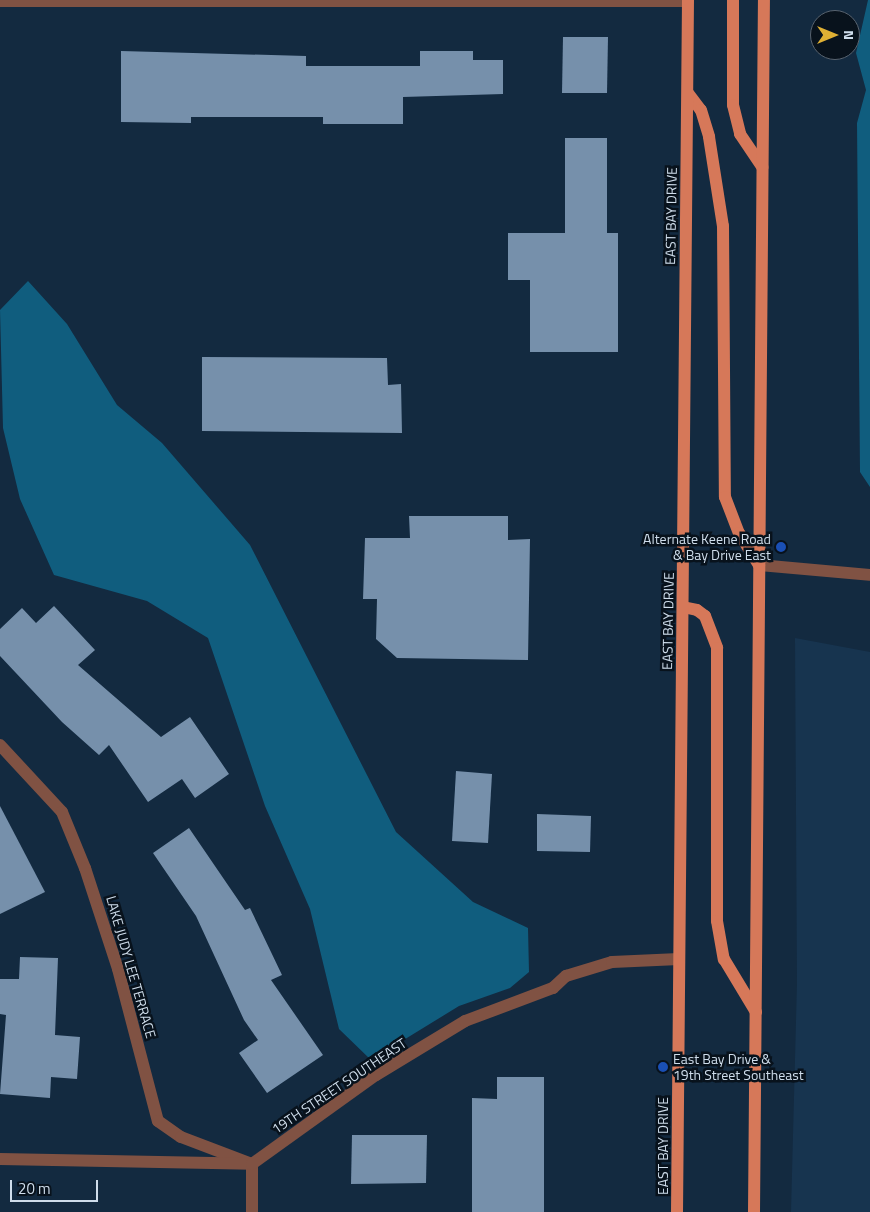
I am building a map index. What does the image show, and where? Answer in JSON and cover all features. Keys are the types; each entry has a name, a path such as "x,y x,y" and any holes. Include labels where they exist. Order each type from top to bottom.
{"main road":[{"path":"733,0 733,105 740,134 762,167"},
{"path":"754,1212 764,0"},
{"name":"EAST BAY DRIVE","path":"677,1212 688,1"},
{"path":"688,93 701,110 709,137 722,226 726,497 738,533 760,565"},
{"path":"683,607 697,610 705,616 717,648 717,921 724,959 756,1012"}],"street":[{"path":"0,1 688,1"},
{"path":"760,565 870,575"},
{"name":"LAKE JUDY LEE TERRACE","path":"0,745 62,812 85,868 118,969 158,1121 182,1137 252,1164"},
{"name":"19TH STREET SOUTHEAST","path":"252,1164 376,1075 465,1021 553,988 566,976 612,962 679,960"},
{"path":"0,1159 252,1164 252,1212"}],"shaded area":[{"path":"868,0 870,0 870,487 860,472 857,123 866,90 858,60 860,60 860,35"},
{"path":"28,281 67,324 117,405 162,443 250,545 396,832 473,902 528,928 529,972 510,988 459,1006 371,1060 339,1029 310,909 265,806 208,638 147,601 54,575 20,499 3,428 0,310"},
{"path":"795,638 870,652 870,1212 791,1212 797,983"}],"building":[{"path":"563,37 608,37 607,93 562,93"},
{"path":"121,51 306,56 306,66 420,66 420,51 473,51 473,60 503,60 503,94 403,97 403,124 323,124 323,117 191,117 191,123 121,122"},
{"path":"565,138 607,138 607,233 618,233 618,352 530,352 530,280 508,280 508,233 565,233"},
{"path":"202,357 387,358 388,385 401,384 402,433 202,431"},
{"path":"409,516 508,516 508,540 530,539 528,660 397,658 376,639 377,599 363,599 365,538 410,538"},
{"path":"54,606 95,650 78,665 161,737 190,717 229,774 195,798 182,779 148,802 109,745 99,755 62,722 0,656 0,629 22,608 36,623"},
{"path":"456,771 492,774 488,843 452,841"},
{"path":"0,806 45,892 0,914"},
{"path":"537,814 591,816 590,852 537,851"},
{"path":"189,828 245,910 250,908 282,975 271,980 323,1055 267,1093 239,1053 258,1040 244,1020 196,916 153,853"},
{"path":"20,957 58,958 55,1035 80,1037 77,1079 51,1077 50,1098 0,1094 6,1015 0,1014 0,979 19,979"},
{"path":"497,1077 544,1077 544,1212 472,1212 472,1098 497,1099"},
{"path":"352,1135 427,1135 426,1183 351,1184"}],"place":[{"name":"Alternate Keene Road & Bay Drive East","path":"781,547"},
{"name":"East Bay Drive & 19th Street Southeast","path":"663,1067"}]}
